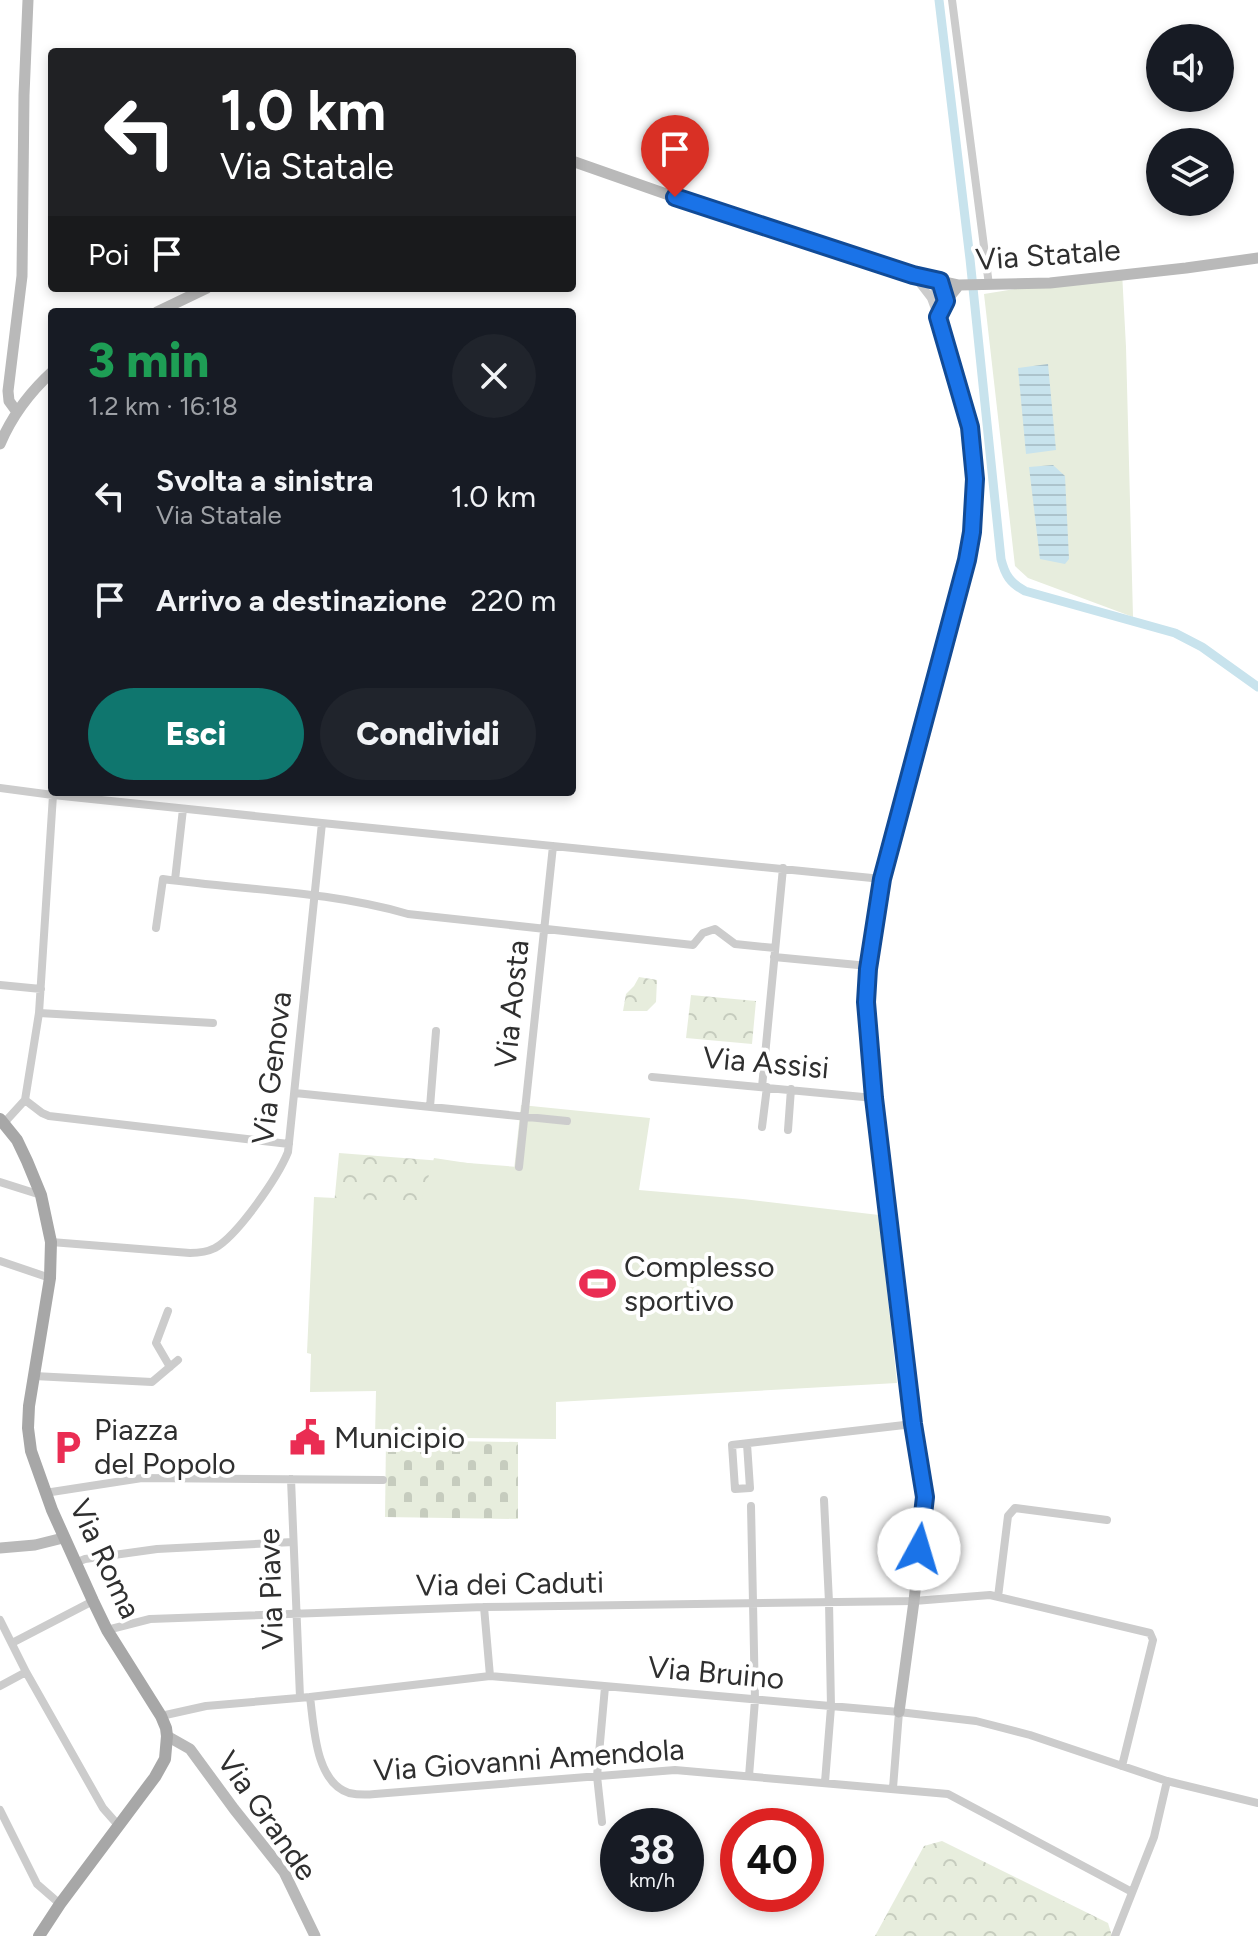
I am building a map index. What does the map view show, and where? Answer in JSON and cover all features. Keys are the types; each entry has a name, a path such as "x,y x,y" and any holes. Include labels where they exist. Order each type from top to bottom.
{"main road":[{"name":"Via Roma","path":"2,1121 17,1140 41,1195 51,1242 50,1278 28,1428 31,1451 42,1469 45,1493 63,1538 93,1601 107,1630 161,1716 167,1736"},
{"path":"39,1936 155,1777 165,1759 167,1736"}],"street":[{"path":"17,412 4,394 22,276 23,105 28,0"},
{"path":"952,0 986,285"},
{"name":"Via Statale","path":"576,162 913,275 961,285 1050,283 1258,258"},
{"path":"893,1788 925,1497 913,1424 874,1098 866,1002 868,969 882,879 967,560 975,501 970,427 931,298 913,275"},
{"path":"931,298 940,281"},
{"path":"940,281 946,301"},
{"path":"938,317 946,301 961,285"},
{"path":"165,308 199,292"},
{"path":"0,444 17,412 48,376"},
{"path":"0,788 48,794"},
{"path":"2,1121 25,1100 39,1013 53,796"},
{"path":"62,796 882,879"},
{"path":"175,880 183,809"},
{"name":"Via Genova","path":"51,1242 190,1253 211,1250 242,1224 285,1161 295,1093 322,823"},
{"name":"Via Aosta","path":"519,1167 553,846"},
{"path":"762,1127 783,868"},
{"path":"156,928 163,879 315,897 385,907 408,914 693,945 703,933 715,929 735,944 858,965"},
{"path":"0,985 41,989"},
{"path":"39,1013 213,1023"},
{"path":"430,1107 436,1031"},
{"name":"Via Assisi","path":"652,1077 874,1098"},
{"path":"788,1130 791,1089"},
{"path":"295,1093 567,1121"},
{"path":"25,1100 49,1116 289,1144"},
{"path":"0,1182 41,1195"},
{"path":"0,1261 50,1278"},
{"path":"168,1311 156,1343 170,1367"},
{"path":"34,1376 152,1382 178,1360"},
{"path":"747,1444 750,1488 735,1489 732,1445 913,1424"},
{"path":"45,1493 142,1478 383,1480"},
{"name":"Via Piave","path":"291,1479 296,1615 305,1697"},
{"path":"824,1500 831,1707 825,1782"},
{"path":"749,1776 755,1700 751,1506"},
{"path":"998,1597 1008,1516 1015,1508 1107,1520"},
{"path":"0,1548 35,1545 63,1538"},
{"path":"75,1563 157,1549 293,1542"},
{"name":"Via dei Caduti","path":"107,1630 150,1619 484,1607 914,1601 990,1595 1150,1633 1153,1640 1122,1766"},
{"path":"12,1643 93,1601"},
{"path":"484,1607 490,1676"},
{"path":"0,1620 103,1808 118,1825"},
{"path":"0,1686 26,1672"},
{"name":"Via Bruino","path":"161,1716 206,1706 490,1676 976,1721 1030,1735 1167,1781 1258,1803"},
{"path":"600,1808 597,1776 605,1687"},
{"name":"Via Giovanni Amendola","path":"305,1697 315,1741 327,1773 335,1784 347,1792 361,1795 675,1770 948,1794 1132,1892"},
{"name":"Via Grande","path":"167,1736 190,1749 284,1872 315,1936"},
{"path":"1115,1936 1154,1837 1167,1781"},
{"path":"0,1810 37,1884 60,1904"}],"green space":[{"path":"1122,272 1133,617 1028,578 1015,566 984,294"},
{"path":"639,977 657,980 656,1002 647,1011 623,1011 626,994"},
{"path":"691,995 756,1001 752,1044 686,1038"},
{"name":"Complesso sportivo","path":"521,1105 650,1118 639,1190 879,1215 897,1383 556,1402 556,1439 375,1437 376,1391 310,1392 311,1354 307,1353 314,1197 421,1202 434,1158 514,1170"},
{"path":"339,1153 544,1169 537,1221 334,1205"},
{"path":"386,1440 518,1442 518,1519 385,1517"},
{"path":"942,1841 1108,1923 1112,1936 875,1936 924,1846"}],"water":[{"path":"1048,364 1056,450 1026,454 1018,368"},
{"path":"1053,465 1065,476 1069,559 1065,564 1040,559 1029,467"}],"waterway":[{"path":"939,0 1004,570 1012,582 1025,591 1175,633 1202,647 1258,687"}],"place":[{"name":"Complesso sportivo","path":"598,1284"},
{"name":"Municipio","path":"308,1438"},
{"name":"Piazza del Popolo","path":"68,1447"}],"route":[{"path":"675,197 913,275 940,281 946,301 938,317 970,427 975,501 967,560 882,879 866,1002 874,1098 913,1424 925,1497 919,1549"}]}
